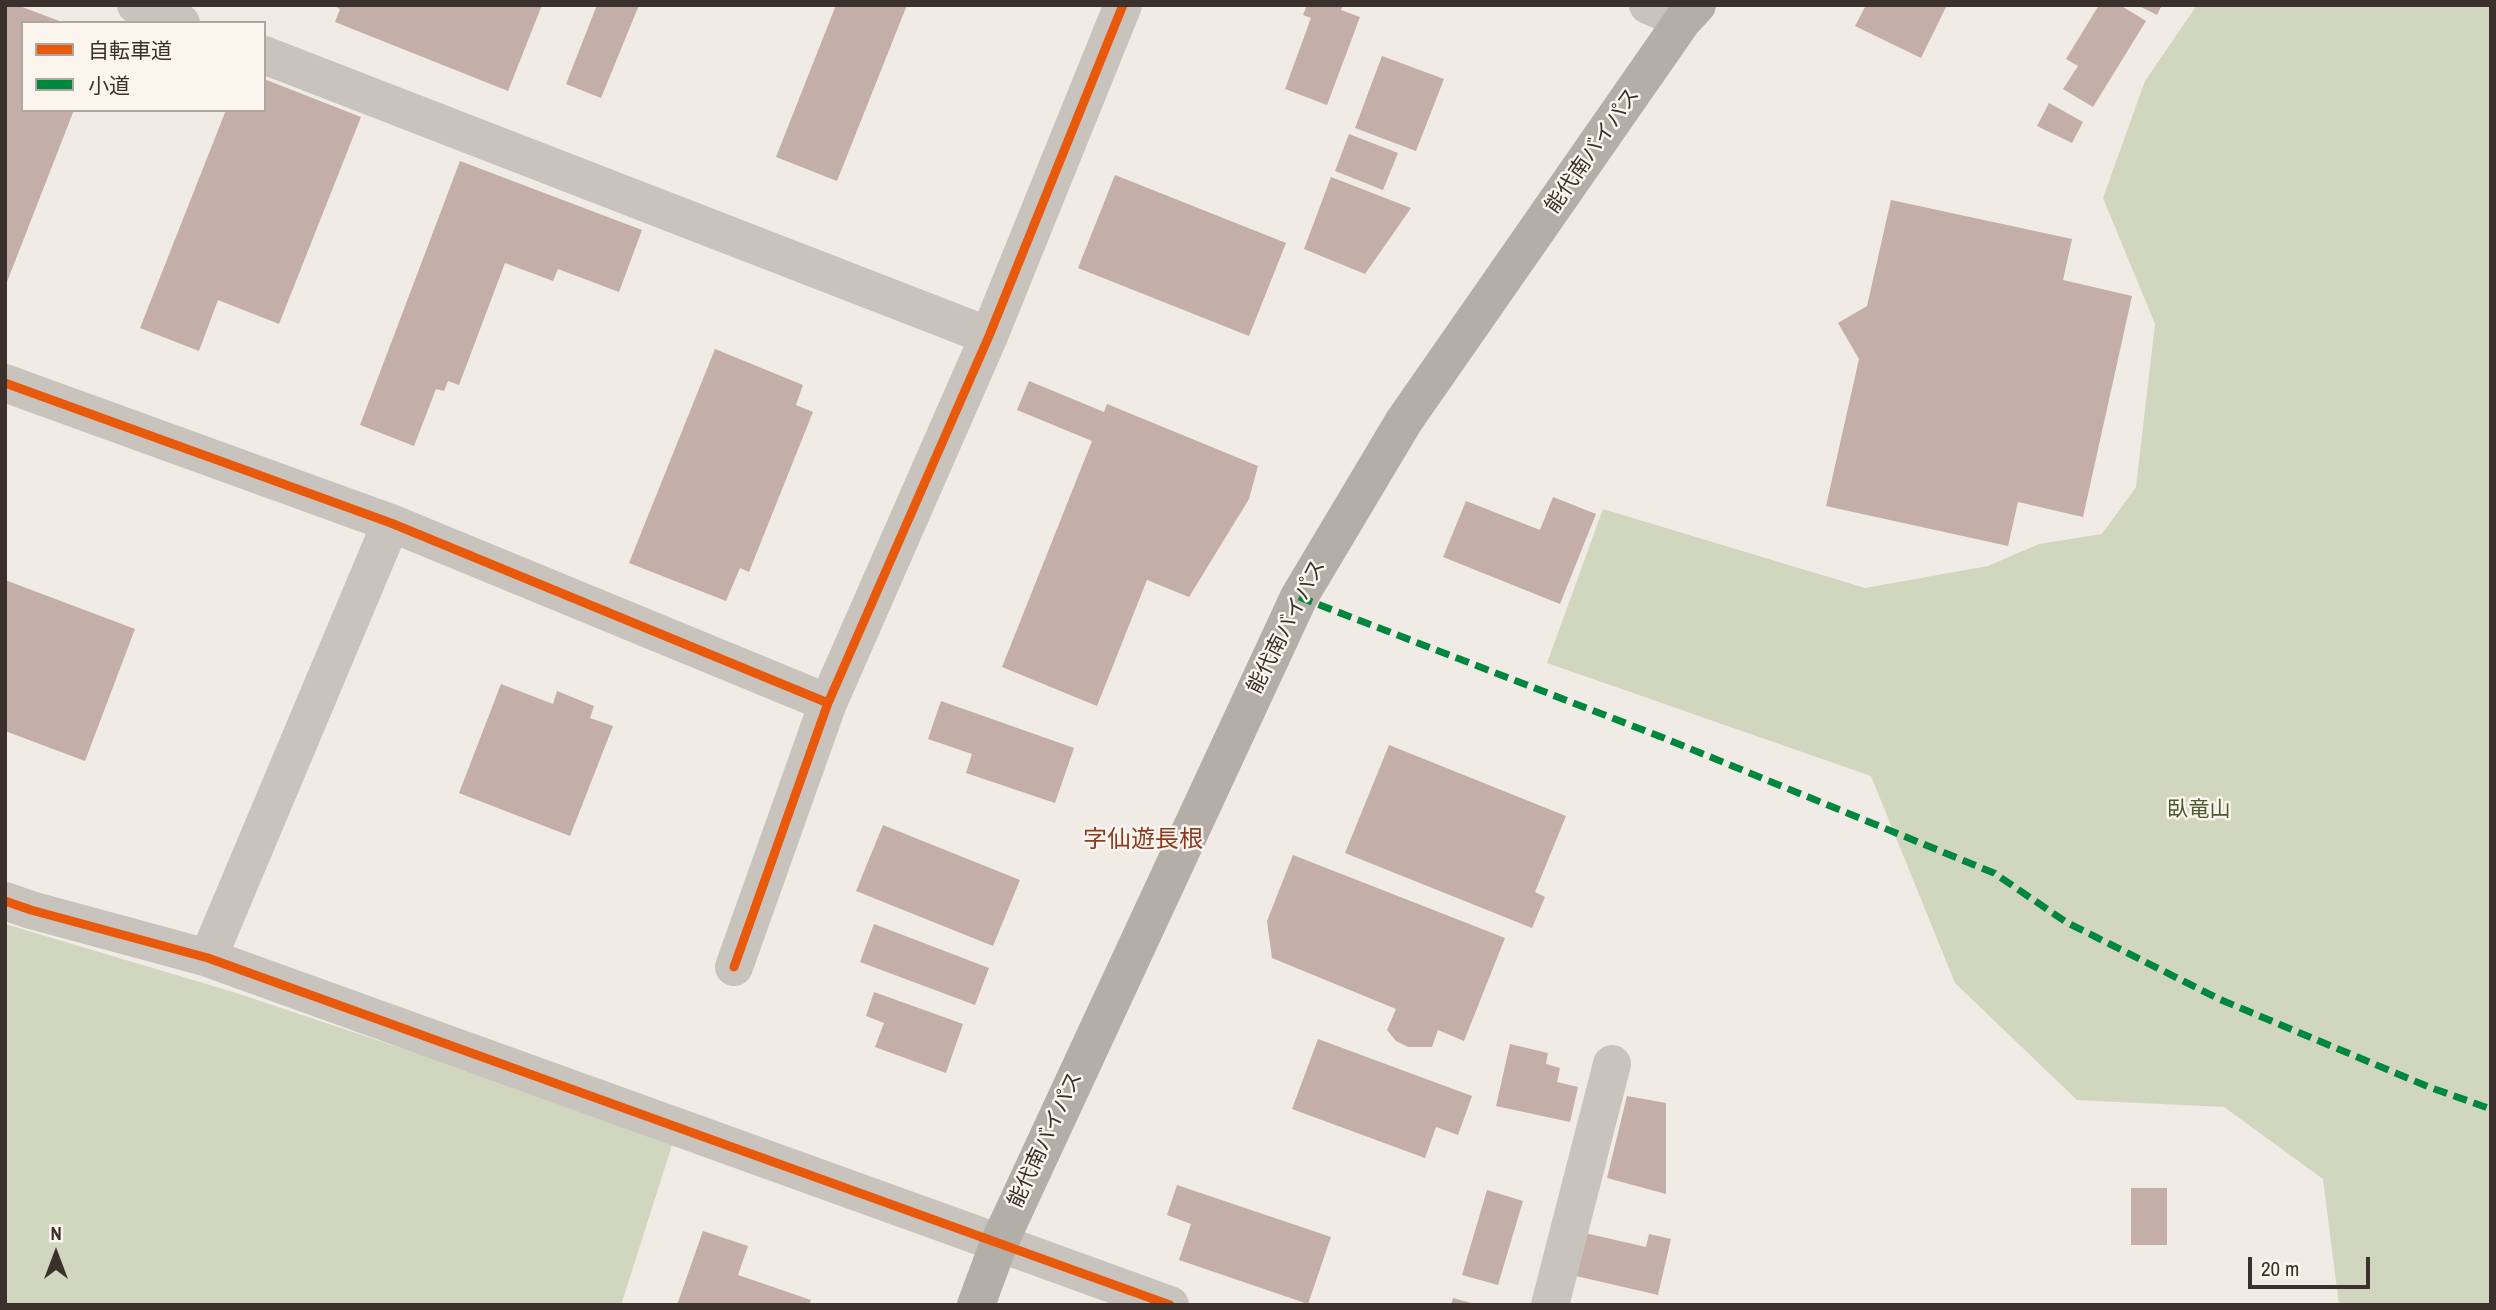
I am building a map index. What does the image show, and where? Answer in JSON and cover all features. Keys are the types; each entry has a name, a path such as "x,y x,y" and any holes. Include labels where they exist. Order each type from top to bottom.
{"highway":[{"name":"能代南バイパス","path":"976,1305 999,1242 1299,597 1405,421 1690,12"}],"street":[{"path":"135,5 176,21"},
{"path":"734,967 828,703 989,336 1124,5"},
{"path":"1648,5 1690,12"},
{"path":"266,56 989,336"},
{"path":"5,383 391,523 828,703"},
{"path":"208,958 391,523"},
{"path":"5,901 208,958 1170,1305"},
{"path":"1550,1305 1612,1064"}],"green space":[{"name":"臥竜山","path":"2197,5 2491,5 2491,1305 2339,1305 2323,1179 2224,1107 2077,1100 1955,983 1871,776 1547,663 1603,509 1865,588 1988,566 2039,544 2102,534 2136,487 2155,324 2103,198 2145,81"},
{"path":"5,924 233,992 674,1139 621,1305 5,1305"}],"building":[{"path":"5,5 17,5 59,21 21,21 21,112 73,112 5,287"},
{"path":"332,5 542,5 508,91 335,22 340,9"},
{"path":"597,5 639,5 601,98 566,84"},
{"path":"836,5 907,5 837,181 776,157"},
{"path":"1307,5 1343,5 1341,10 1360,17 1327,105 1285,89 1311,18 1303,15"},
{"path":"1866,5 1947,5 1921,58 1855,26"},
{"path":"2099,5 2120,5 2146,21 2093,107 2063,89 2078,66 2066,59"},
{"path":"2137,5 2162,5 2157,15"},
{"path":"1382,56 1444,79 1416,151 1355,128"},
{"path":"266,80 361,117 279,324 218,300 199,351 140,328 225,112 266,112"},
{"path":"2049,103 2083,122 2072,143 2037,126"},
{"path":"1349,134 1398,153 1383,190 1335,171"},
{"path":"460,161 642,230 619,292 558,269 553,281 505,263 459,385 448,381 444,391 436,389 414,446 360,425"},
{"path":"1115,175 1286,243 1249,336 1078,268"},
{"path":"1331,177 1411,208 1365,274 1304,249"},
{"path":"1891,200 2072,239 2063,280 2132,296 2083,517 2018,502 2008,546 1826,506 1859,359 1838,323 1867,306"},
{"path":"715,349 803,385 796,405 813,412 749,572 740,568 726,601 629,563"},
{"path":"1029,381 1104,412 1107,404 1258,466 1249,499 1189,597 1147,580 1097,706 1002,667 1092,441 1017,410"},
{"path":"1553,497 1596,514 1560,604 1443,557 1466,501 1540,530"},
{"path":"5,580 135,629 85,761 5,731"},
{"path":"501,684 553,704 557,691 594,706 590,718 613,726 570,836 459,793"},
{"path":"941,701 1074,748 1055,803 966,773 972,754 928,739"},
{"path":"1389,745 1566,816 1535,892 1545,897 1532,928 1345,853"},
{"path":"883,825 1020,880 993,946 856,891"},
{"path":"1293,855 1505,938 1464,1041 1438,1030 1432,1047 1408,1047 1396,1041 1387,1030 1396,1009 1272,958 1267,921"},
{"path":"874,924 989,968 975,1005 860,962"},
{"path":"874,992 963,1024 946,1073 875,1047 884,1023 866,1016"},
{"path":"1318,1039 1472,1096 1458,1135 1436,1127 1425,1158 1292,1109"},
{"path":"1510,1044 1548,1053 1546,1064 1560,1068 1557,1082 1578,1087 1570,1122 1496,1106"},
{"path":"1627,1096 1666,1103 1666,1194 1607,1178"},
{"path":"1177,1185 1331,1237 1308,1304 1179,1260 1191,1224 1167,1215"},
{"path":"2131,1188 2167,1188 2167,1245 2131,1245"},
{"path":"1487,1190 1523,1201 1498,1285 1462,1275"},
{"path":"703,1231 748,1246 738,1275 811,1300 809,1305 677,1305"},
{"path":"1585,1233 1646,1247 1649,1234 1671,1239 1658,1295 1576,1276"},
{"path":"1453,1298 1475,1304 1475,1305 1451,1305"}],"marked path":[{"path":"1299,597 1664,738 1994,873 2066,922 2219,999 2429,1087 2491,1109"}],"cycle path":[{"path":"734,967 828,703 989,336 1123,5"},
{"path":"5,383 391,523 828,703"},
{"path":"5,901 208,958 1170,1305"}],"district":[{"name":"字仙遊長根","path":"1143,841"}]}
